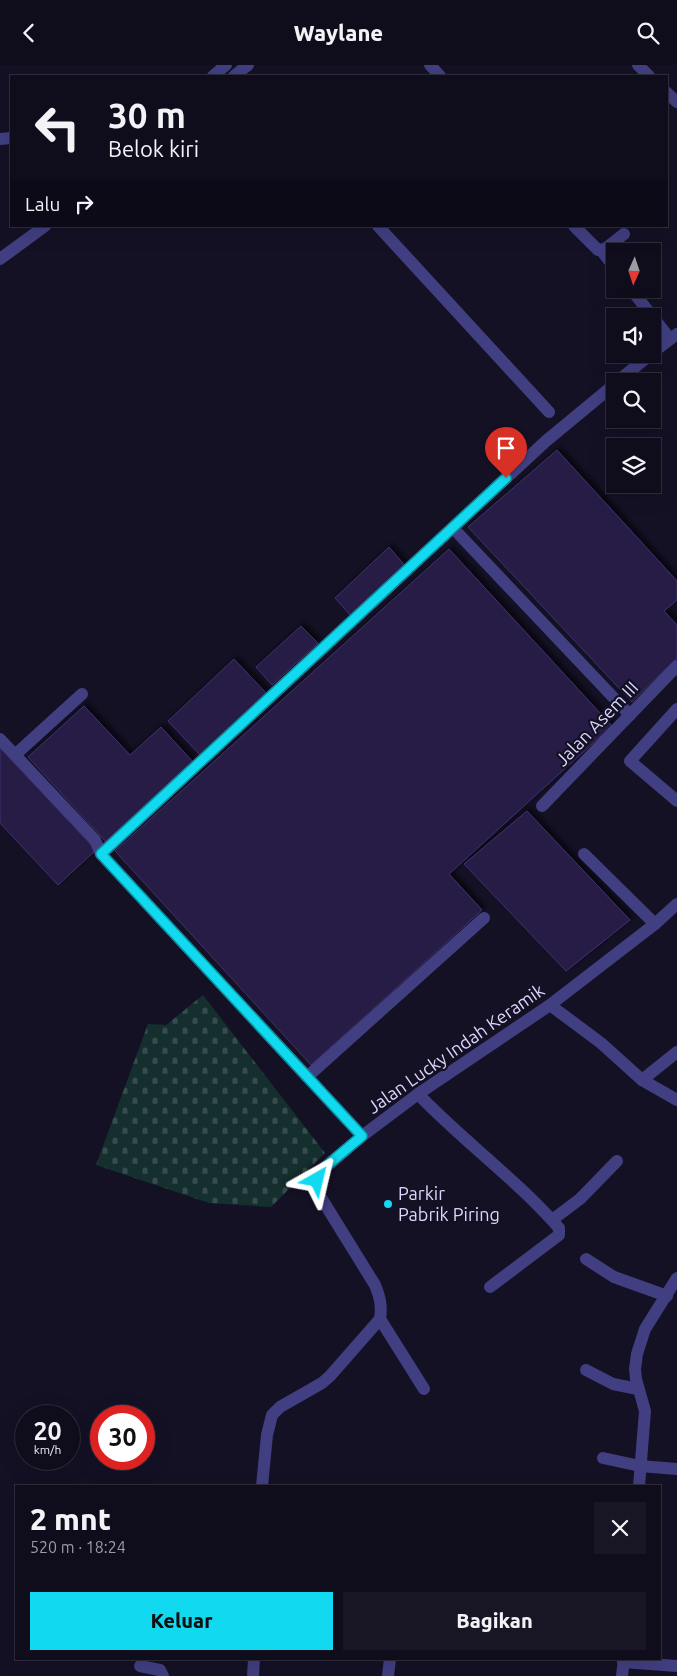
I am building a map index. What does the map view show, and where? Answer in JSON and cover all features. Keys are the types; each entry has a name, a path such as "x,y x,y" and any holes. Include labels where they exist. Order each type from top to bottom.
{"street":[{"path":"214,75 226,65"},
{"path":"430,65 439,75"},
{"path":"638,65 648,75"},
{"path":"0,259 44,227"},
{"path":"379,227 549,412"},
{"path":"575,227 595,249 601,250 606,256"},
{"path":"601,250 624,234"},
{"path":"638,298 646,308"},
{"path":"661,325 673,336 661,346"},
{"path":"628,373 640,363"},
{"path":"101,854 546,441 606,391"},
{"path":"453,528 630,715"},
{"name":"Jalan Asem III","path":"542,806 677,667"},
{"path":"16,755 82,694"},
{"path":"677,709 630,761 677,801"},
{"path":"0,739 95,840 101,854 362,1136"},
{"path":"584,854 655,923"},
{"name":"Jalan Lucky Indah Keramik","path":"380,1319 381,1305 375,1285 324,1205 317,1188 320,1173 362,1136 418,1094 550,1005 677,904"},
{"path":"307,1077 484,918"},
{"path":"550,1005 601,1043 642,1080 677,1100"},
{"path":"642,1080 677,1053"},
{"path":"418,1094 438,1115 520,1188 559,1227 559,1235 490,1287"},
{"path":"552,1220 580,1199 617,1161"},
{"path":"586,1259 614,1277 667,1296"},
{"path":"639,1485 646,1411 638,1389 635,1369 640,1342 645,1329 677,1278"},
{"path":"262,1485 269,1423 275,1411 322,1383 330,1376 380,1319 424,1389"},
{"path":"586,1370 613,1384 638,1389"},
{"path":"603,1458 640,1466 677,1469"},
{"path":"253,1676 254,1660"},
{"path":"388,1676 390,1660"},
{"path":"622,1676 624,1661 677,1666"},
{"path":"140,1666 160,1670 163,1676"}],"green space":[{"path":"203,995 325,1153 271,1207 209,1203 96,1165 148,1024 166,1025"}],"building":[{"path":"557,450 677,581 677,600 664,611 677,625 677,658 632,702 468,527"},
{"path":"389,547 407,568 352,617 335,598"},
{"path":"449,549 612,726 449,874 482,910 311,1065 115,851"},
{"path":"301,626 318,643 272,685 256,667"},
{"path":"234,659 267,694 201,756 168,721"},
{"path":"84,706 130,755 161,727 194,763 106,842 28,757"},
{"path":"0,748 96,850 58,885 0,823"},
{"path":"527,811 630,920 566,971 464,864"}],"place":[{"name":"Parkir Pabrik Piring","path":"388,1204"}],"route":[{"path":"317,1180 325,1167 362,1136 101,854 506,478"}]}
